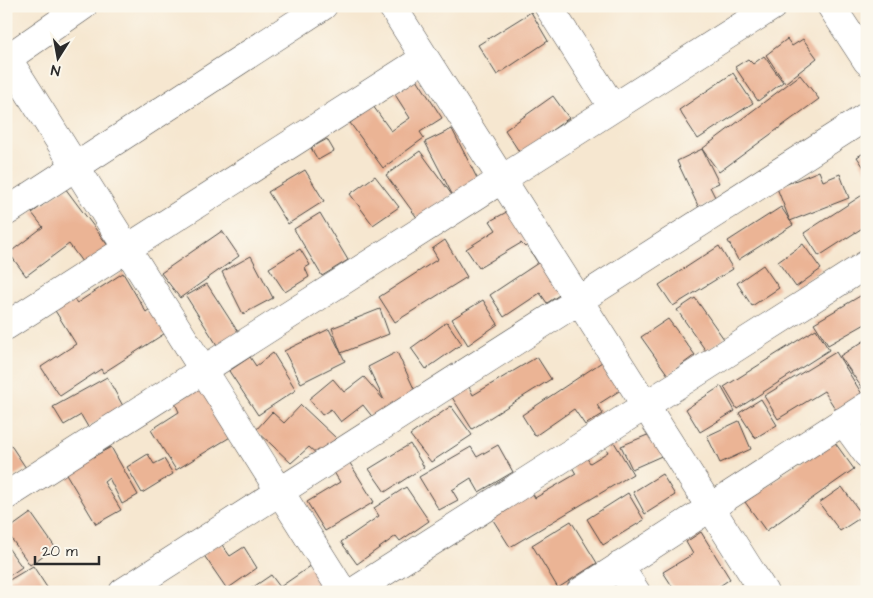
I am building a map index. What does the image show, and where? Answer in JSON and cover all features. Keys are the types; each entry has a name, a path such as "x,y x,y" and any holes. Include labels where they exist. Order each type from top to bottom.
{"street":[{"path":"83,6 7,57 343,592"},
{"path":"6,212 323,6"},
{"path":"392,6 764,592"},
{"path":"6,496 773,6"},
{"path":"831,6 867,62"},
{"path":"558,10 613,108"},
{"path":"6,326 425,58"},
{"path":"123,592 867,116"},
{"path":"353,592 867,264"},
{"path":"580,592 867,406"},
{"path":"844,421 867,454"},
{"path":"619,566 636,592"}],"building":[{"path":"531,12 548,41 497,75 478,45"},
{"path":"787,39 792,46 803,39 817,58 785,83 766,55"},
{"path":"764,56 783,82 758,101 735,67 748,59 753,64"},
{"path":"733,73 753,103 698,139 679,110"},
{"path":"800,75 819,99 719,172 702,149"},
{"path":"417,79 442,118 420,132 424,138 383,168 350,123 373,106 391,131 410,118 394,93"},
{"path":"553,96 569,118 520,153 505,130"},
{"path":"452,129 479,182 453,196 425,142"},
{"path":"327,139 334,151 318,160 311,148"},
{"path":"702,149 719,183 710,187 716,199 699,208 677,161"},
{"path":"420,151 452,195 418,219 386,175"},
{"path":"867,151 867,172 857,157"},
{"path":"305,170 324,201 288,224 268,192"},
{"path":"819,171 823,181 840,174 849,198 790,221 777,188"},
{"path":"375,176 399,207 373,225 350,194"},
{"path":"65,188 109,247 85,266 69,244 26,276 9,253 43,227 32,213"},
{"path":"867,192 867,225 819,256 804,233"},
{"path":"781,207 793,225 738,260 728,241"},
{"path":"514,208 534,241 525,247 521,243 479,268 466,249 496,230 490,221"},
{"path":"320,213 348,260 322,276 294,229"},
{"path":"222,231 239,256 180,298 161,273"},
{"path":"445,240 467,277 395,322 379,297 438,259 432,249"},
{"path":"803,244 821,269 796,287 778,262"},
{"path":"541,245 570,288 547,303 540,293 504,317 490,295 538,263 531,252"},
{"path":"719,246 733,269 673,306 659,285"},
{"path":"300,249 310,265 305,268 309,277 285,292 269,268"},
{"path":"251,256 273,298 243,314 222,272"},
{"path":"763,265 779,288 752,306 737,283"},
{"path":"123,273 146,312 155,305 170,330 103,373 101,369 60,396 41,367 76,344 54,309 73,298 77,303"},
{"path":"207,284 238,332 217,345 186,296"},
{"path":"867,292 867,323 828,345 814,323"},
{"path":"695,298 724,339 706,351 677,310"},
{"path":"483,300 498,324 468,345 452,319"},
{"path":"380,309 389,334 341,353 332,328"},
{"path":"668,319 695,355 668,375 641,337"},
{"path":"447,322 462,344 426,369 411,348"},
{"path":"329,329 345,361 301,383 284,351"},
{"path":"816,329 829,350 737,409 724,387"},
{"path":"867,339 867,389 864,391 840,356"},
{"path":"397,352 416,393 374,419 363,405 341,422 331,409 322,415 309,399 333,379 344,392 364,377 384,400 368,367"},
{"path":"836,352 862,394 836,410 824,391 778,419 764,396"},
{"path":"273,353 296,390 258,415 229,371 250,357 256,366"},
{"path":"611,356 630,384 597,405 603,414 585,425 574,409 535,436 522,415"},
{"path":"537,357 551,379 472,429 450,394 467,383 473,395"},
{"path":"107,377 123,406 88,427 81,415 64,425 53,407"},
{"path":"721,386 735,411 700,432 686,409"},
{"path":"201,387 232,436 176,470 151,430 179,412 175,403"},
{"path":"761,399 777,425 755,438 739,413"},
{"path":"301,405 336,438 319,456 309,447 291,463 256,430 272,412 284,423"},
{"path":"451,406 472,435 431,462 410,435"},
{"path":"739,421 751,449 720,463 707,436"},
{"path":"657,431 666,454 632,469 621,446"},
{"path":"611,437 633,474 510,547 488,512 530,488 535,498 576,474 569,462 583,452 590,463 608,452 602,442"},
{"path":"6,438 26,468 6,481"},
{"path":"833,440 854,469 766,531 745,502"},
{"path":"410,444 424,467 385,492 369,469"},
{"path":"498,445 513,472 479,492 471,478 452,490 458,500 439,510 419,477 471,447 477,457"},
{"path":"111,447 138,495 122,504 109,478 104,482 121,510 96,524 65,472"},
{"path":"148,454 154,464 164,459 173,474 142,493 127,467"},
{"path":"348,460 374,502 325,531 307,502 340,482 332,469"},
{"path":"662,474 675,495 645,514 633,492"},
{"path":"406,487 429,521 400,541 396,536 357,564 341,542 379,516 374,508"},
{"path":"842,487 863,516 840,531 819,503"},
{"path":"628,493 644,520 603,545 587,519"},
{"path":"31,513 55,547 30,565 6,531"},
{"path":"571,521 597,563 558,588 532,545"},
{"path":"701,532 730,579 711,592 676,592 663,572 693,554 686,542"},
{"path":"220,542 230,556 244,547 257,568 227,589 203,554"},
{"path":"6,545 22,567 6,578"},
{"path":"315,563 328,583 315,592 246,592 271,575 280,587"},
{"path":"33,566 50,592 10,592 6,582"}]}
